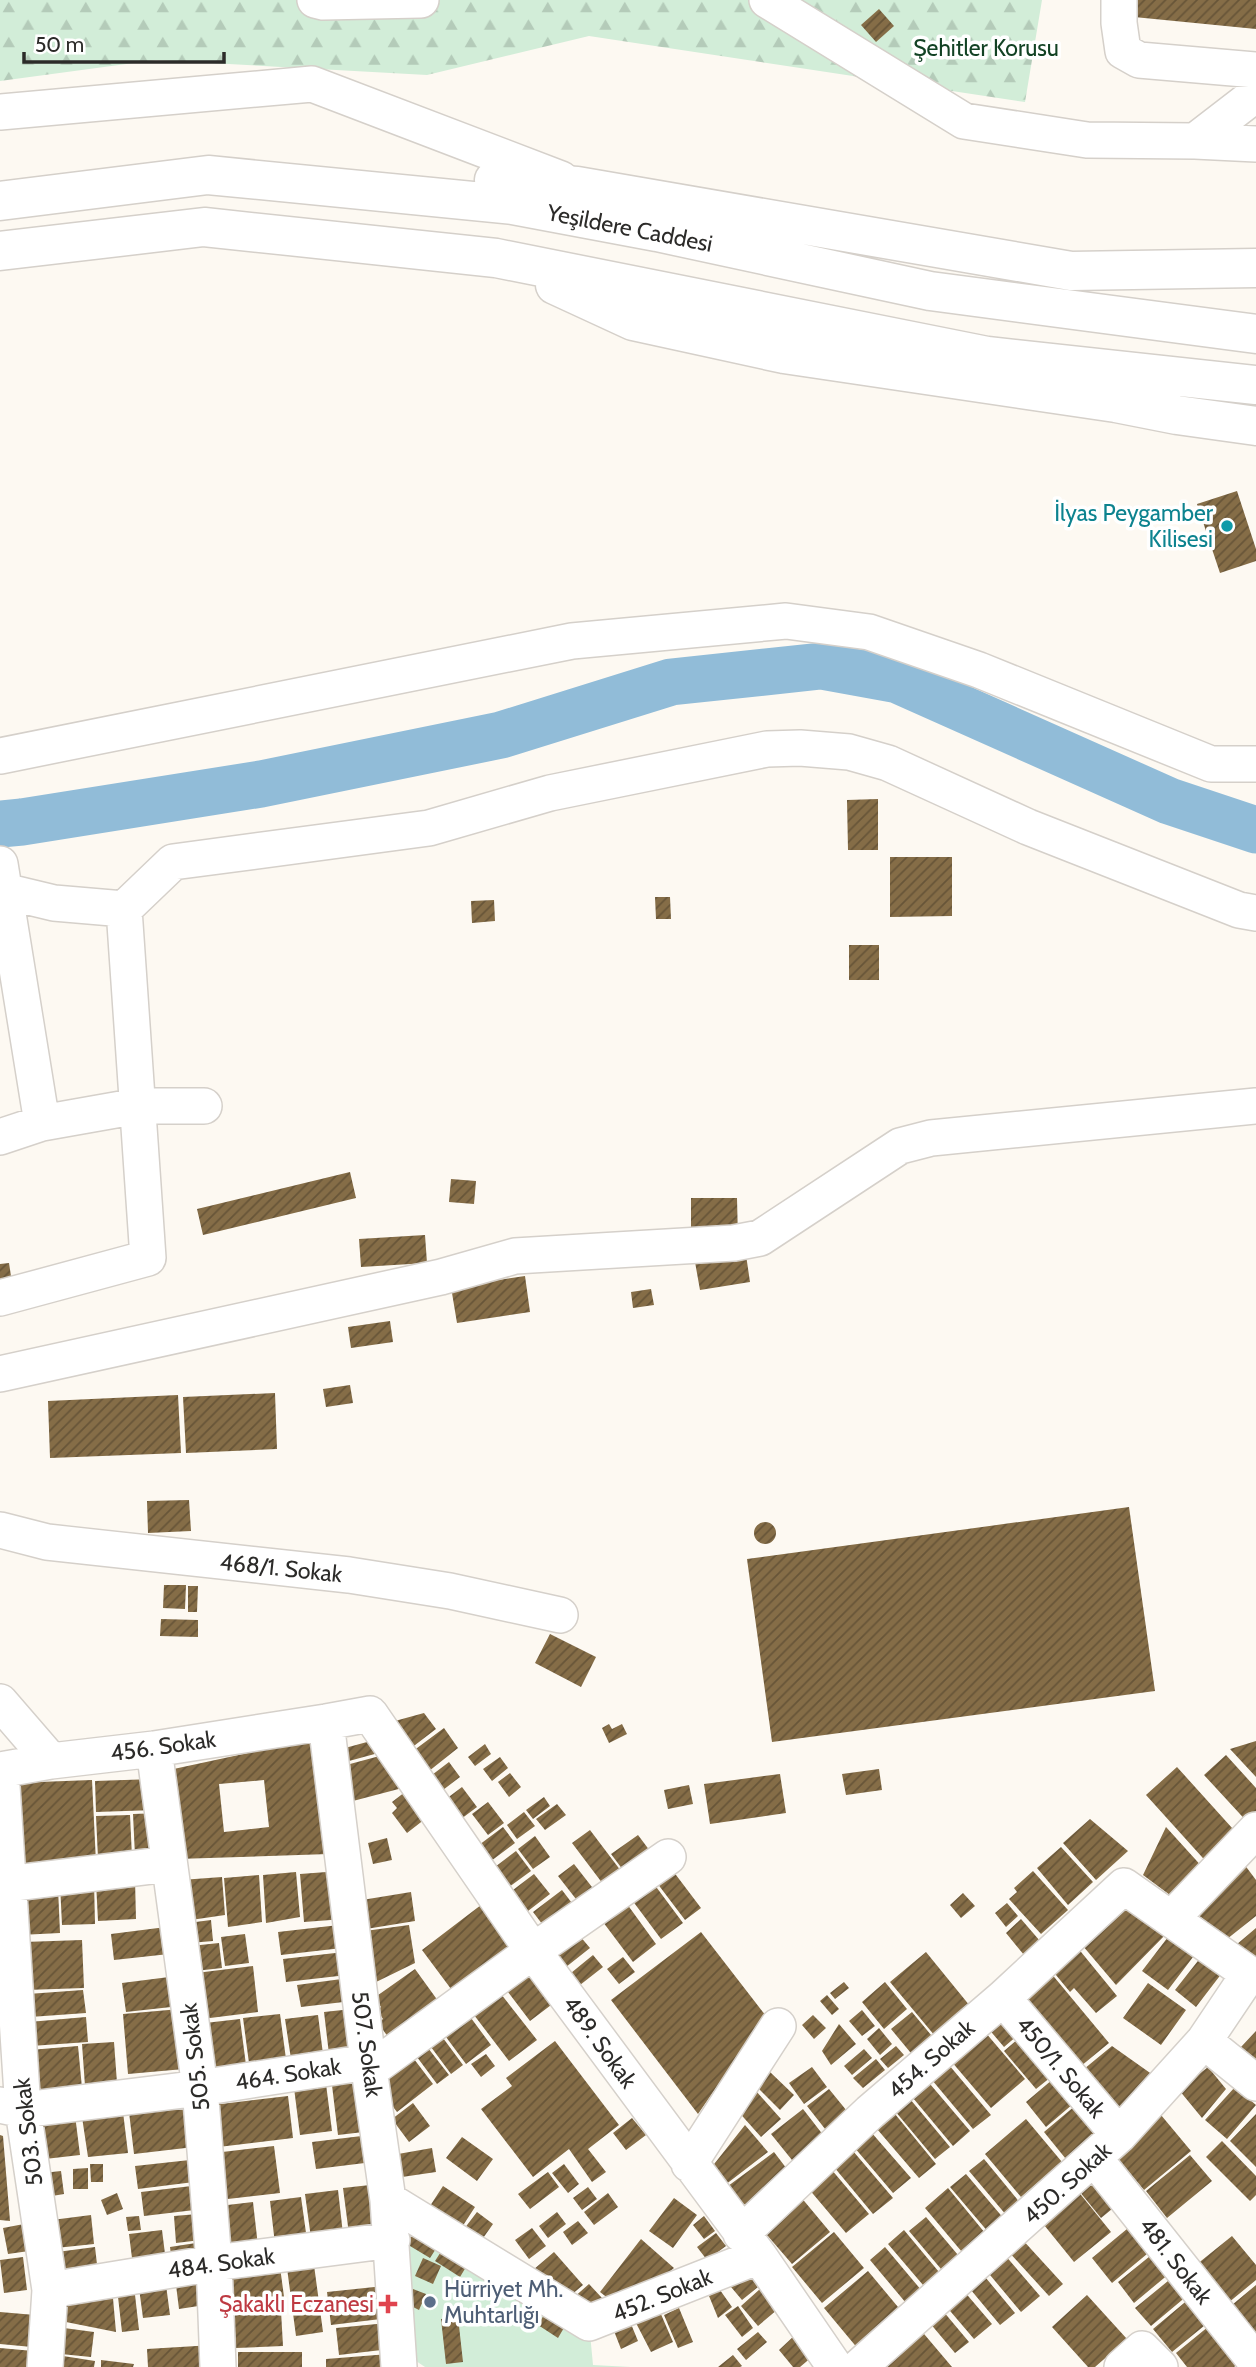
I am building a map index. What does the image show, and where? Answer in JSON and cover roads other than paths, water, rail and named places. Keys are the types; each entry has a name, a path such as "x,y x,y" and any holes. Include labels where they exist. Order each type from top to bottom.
{"highway":[{"path":"208,175 470,178 578,186 1071,271 1256,268"},
{"name":"Yeşildere Caddesi","path":"0,201 208,175 513,205 657,232 930,291 1256,334"},
{"path":"0,251 204,227 496,258 987,356 1256,385"},
{"path":"496,258 633,321 784,354 1256,426"}],"street":[{"path":"315,0 421,0"},
{"path":"767,0 964,121 1087,140 1256,144"},
{"path":"1119,0 1123,51 1139,60 1256,70"},
{"path":"0,112 312,84 578,186"},
{"path":"1195,141 1256,94"},
{"path":"0,756 572,641 786,621 869,632 979,670 1211,764 1256,764"},
{"path":"2,877 54,903 124,909 173,862 429,828 550,793 767,749 800,748 849,752 888,763 1028,827 1239,910 1256,913"},
{"path":"2,877 42,1123"},
{"path":"0,1298 148,1258 124,909"},
{"path":"0,1374 442,1277 515,1256 734,1244 760,1238 900,1146 931,1138 1256,1105"},
{"path":"0,1137 42,1123 138,1106 204,1106"},
{"name":"468/1. Sokak","path":"0,1530 47,1542 349,1575 450,1591 560,1615"},
{"path":"0,1702 51,1761"},
{"name":"456. Sokak","path":"1,1771 51,1761 154,1749 370,1714"},
{"name":"489. Sokak","path":"370,1714 533,1951 835,2367"},
{"name":"507. Sokak","path":"326,1722 407,2361"},
{"name":"505. Sokak","path":"154,1749 200,2088 214,2263 218,2367"},
{"name":"503. Sokak","path":"1,1771 12,2108 50,2290 45,2367"},
{"path":"1252,1976 1171,1918 1256,1830"},
{"path":"369,2066 668,1857"},
{"path":"4,1885 169,1864"},
{"name":"454. Sokak","path":"749,2245 870,2112 1003,1998 1124,1886 1171,1918"},
{"name":"450. Sokak","path":"859,2367 1107,2147 1204,2041 1252,1976"},
{"name":"450/1. Sokak","path":"1003,1998 1107,2147"},
{"path":"689,2164 778,2026"},
{"path":"1204,2041 1256,2083"},
{"name":"464. Sokak","path":"12,2108 200,2088 369,2066"},
{"name":"481. Sokak","path":"1107,2147 1256,2362"},
{"name":"452. Sokak","path":"388,2200 589,2323 749,2245"},
{"name":"484. Sokak","path":"50,2290 214,2263 392,2240"},
{"path":"1122,2367 1142,2349 1160,2367"}],"waterway":[{"path":"0,824 261,784 501,735 671,682 821,666 898,680 1169,801 1256,830"}],"place":[{"name":"İlyas Peygamber Kilisesi","path":"1227,526"},
{"name":"Hürriyet Mh. Muhtarlığı","path":"430,2302"},
{"name":"Şakaklı Eczanesi","path":"388,2304"}],"park label":[{"name":"Şehitler Korusu","path":"986,48"}]}
